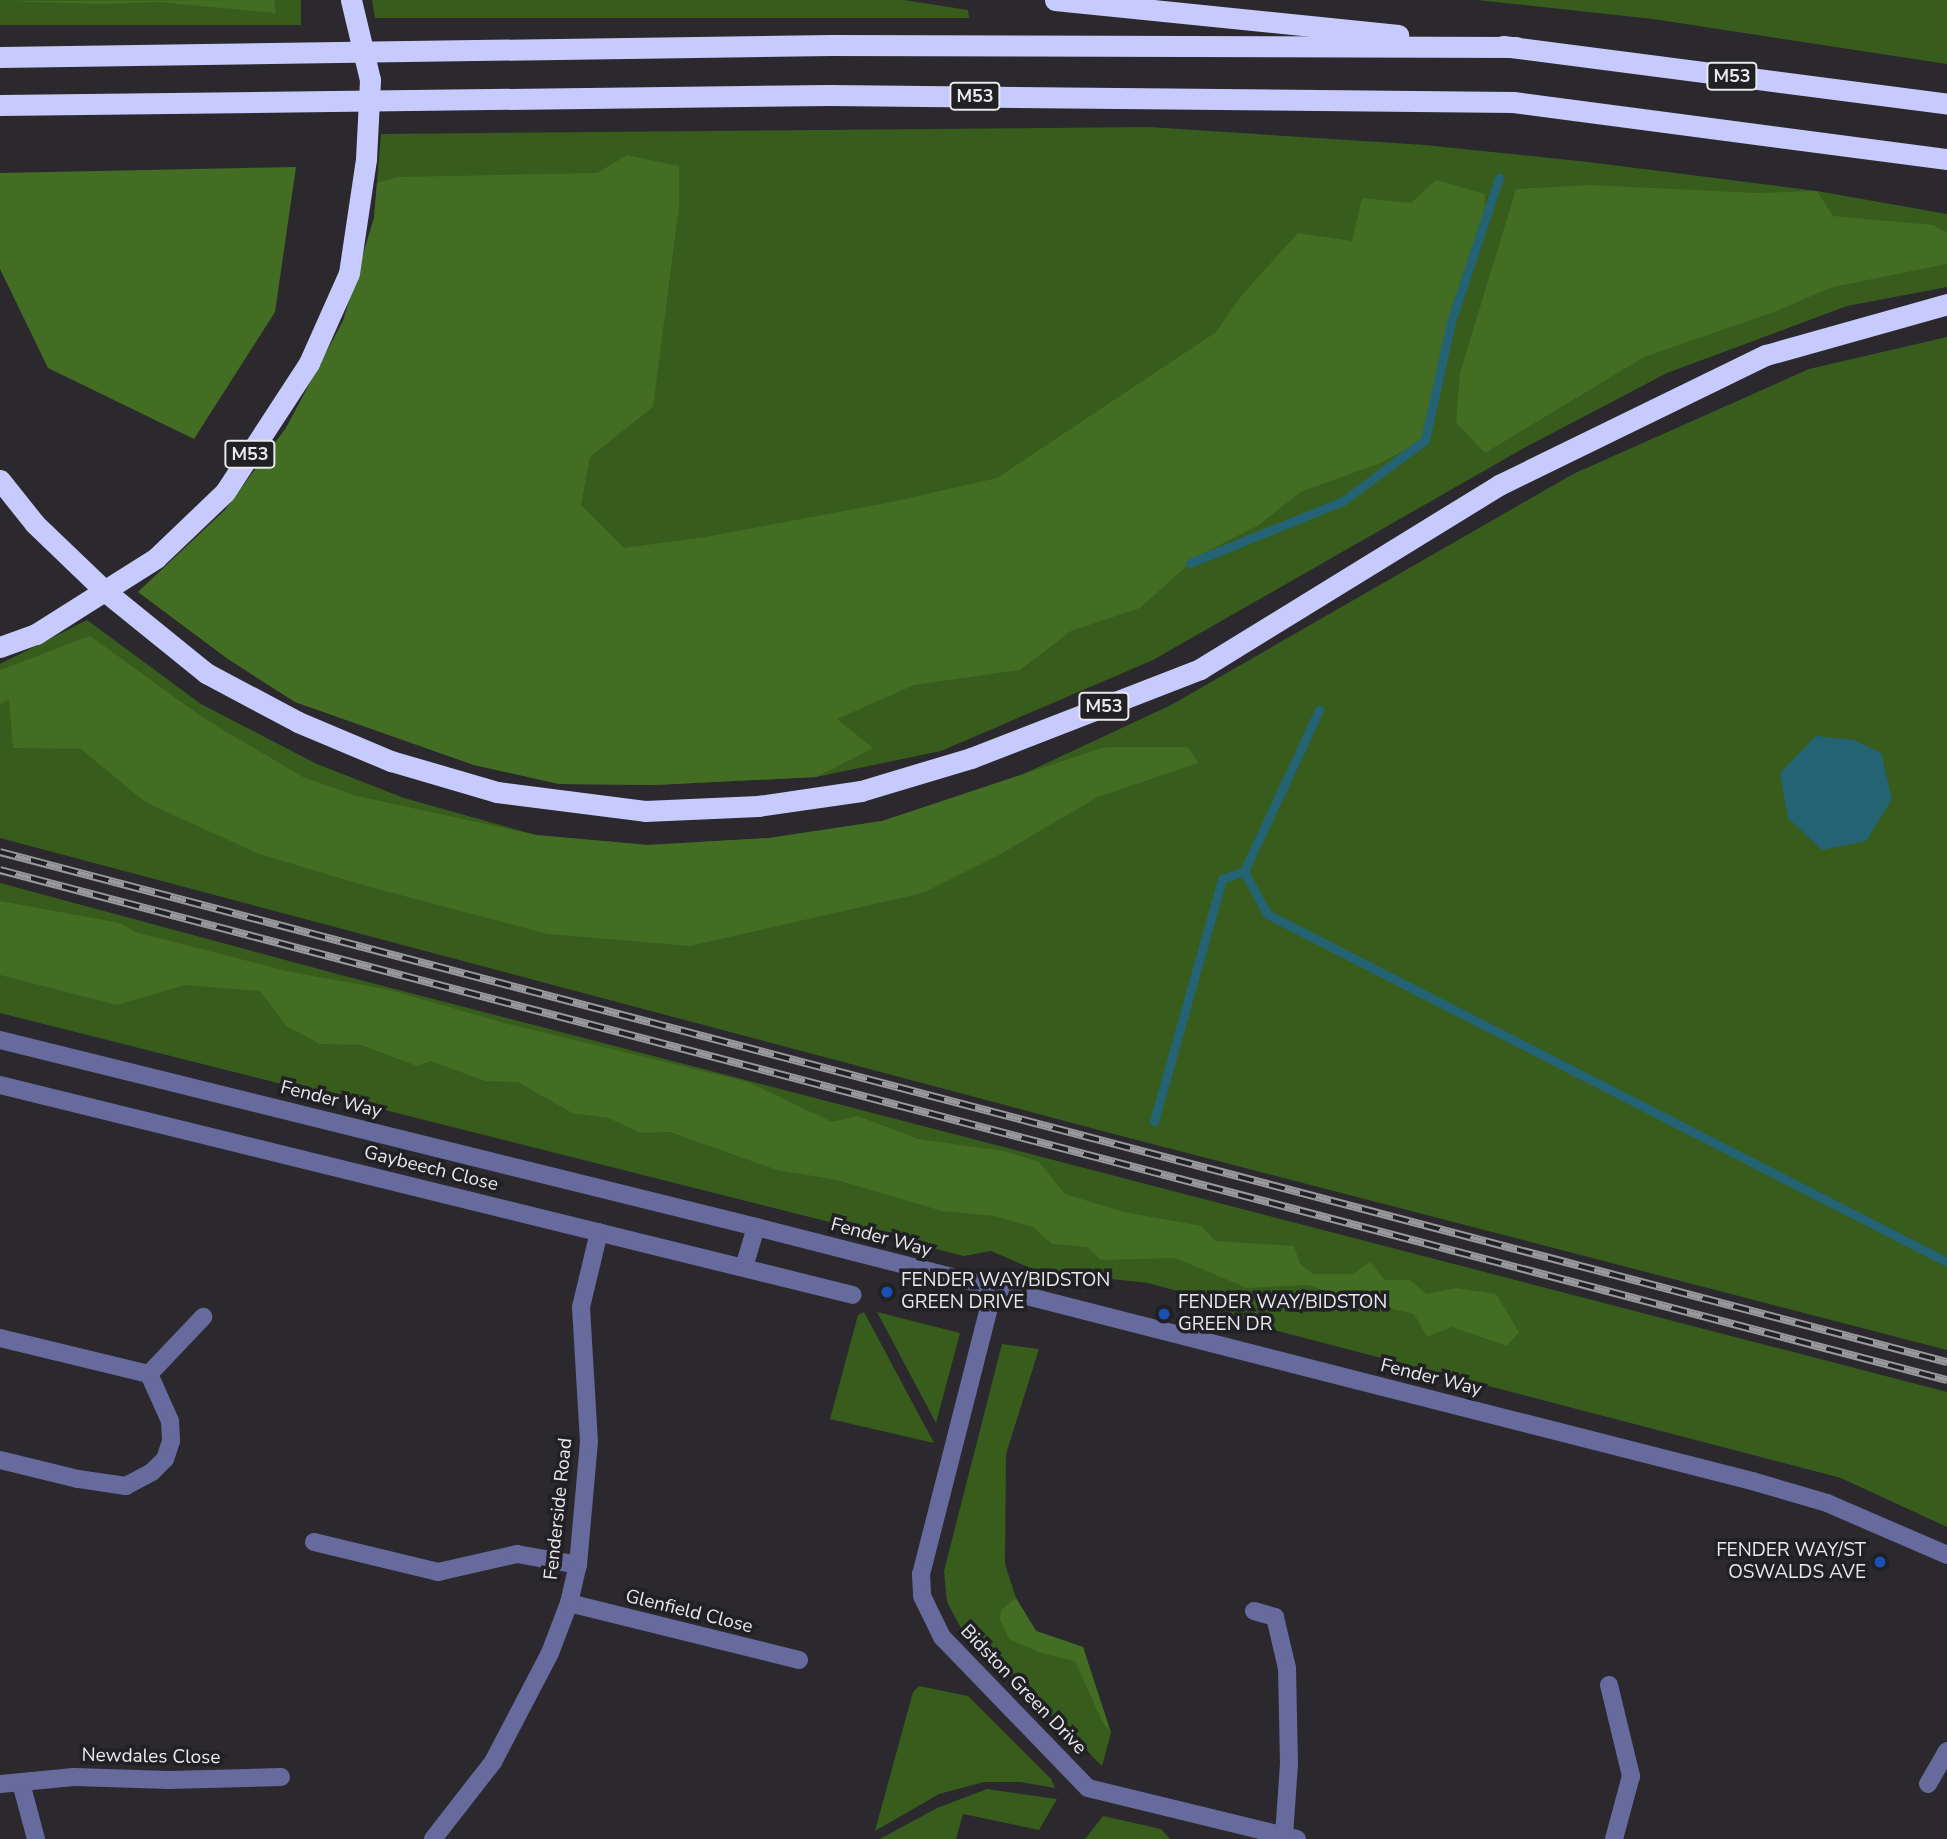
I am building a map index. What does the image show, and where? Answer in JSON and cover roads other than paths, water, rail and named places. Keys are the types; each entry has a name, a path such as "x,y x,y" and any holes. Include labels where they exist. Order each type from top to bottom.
{"highway":[{"name":"M53","path":"0,647 36,634 156,558 225,492 309,363 349,273 366,159 370,80 351,0"},
{"name":"M53","path":"1055,0 1516,47 1947,104"},
{"name":"M53","path":"0,57 831,46 1516,47"},
{"name":"M53","path":"0,105 830,95 1513,102 1947,159"},
{"name":"M53","path":"0,480 35,524 116,601 206,673 298,722 391,761 497,792 645,811 758,806 861,791 971,758 1200,669 1499,485 1766,355 1947,304"}],"street":[{"name":"Fender Way","path":"0,1040 756,1227 1765,1485 1827,1503 1947,1555"},
{"name":"Gaybeech Close","path":"0,1085 853,1295"},
{"path":"744,1267 756,1227"},
{"name":"Fenderside Road","path":"433,1839 493,1762 550,1653 569,1603 578,1565 589,1442 581,1307 599,1232"},
{"name":"Bidston Green Drive","path":"994,1288 921,1574 922,1596 943,1637 1088,1788 1290,1837"},
{"path":"149,1374 203,1317"},
{"path":"0,1338 149,1374"},
{"path":"0,1460 78,1479 126,1486 152,1472 165,1459 171,1441 170,1421 149,1374"},
{"path":"314,1542 438,1572 517,1554 578,1565"},
{"name":"Glenfield Close","path":"569,1603 799,1660"},
{"path":"1254,1611 1275,1616 1287,1668 1290,1837"},
{"path":"1609,1685 1630,1776 1614,1839"},
{"path":"1928,1784 1947,1751"},
{"name":"Newdales Close","path":"0,1784 74,1777 169,1780 281,1777"},
{"path":"21,1783 36,1839"}],"water":[{"path":"1816,736 1854,740 1881,753 1892,799 1866,841 1822,850 1788,818 1780,773"}],"waterway":[{"path":"1190,563 1343,501 1425,440 1451,322 1499,178"},
{"path":"1244,871 1319,710"},
{"path":"1154,1121 1222,879 1244,871 1267,914 1947,1262"}],"railway":[{"path":"0,852 1947,1362"},
{"path":"0,870 1947,1380"}],"place":[{"name":"FENDER WAY/BIDSTON GREEN DRIVE","path":"887,1292"},
{"name":"FENDER WAY/BIDSTON GREEN DR","path":"1164,1314"},
{"name":"FENDER WAY/ST OSWALDS AVE","path":"1880,1562"}]}
